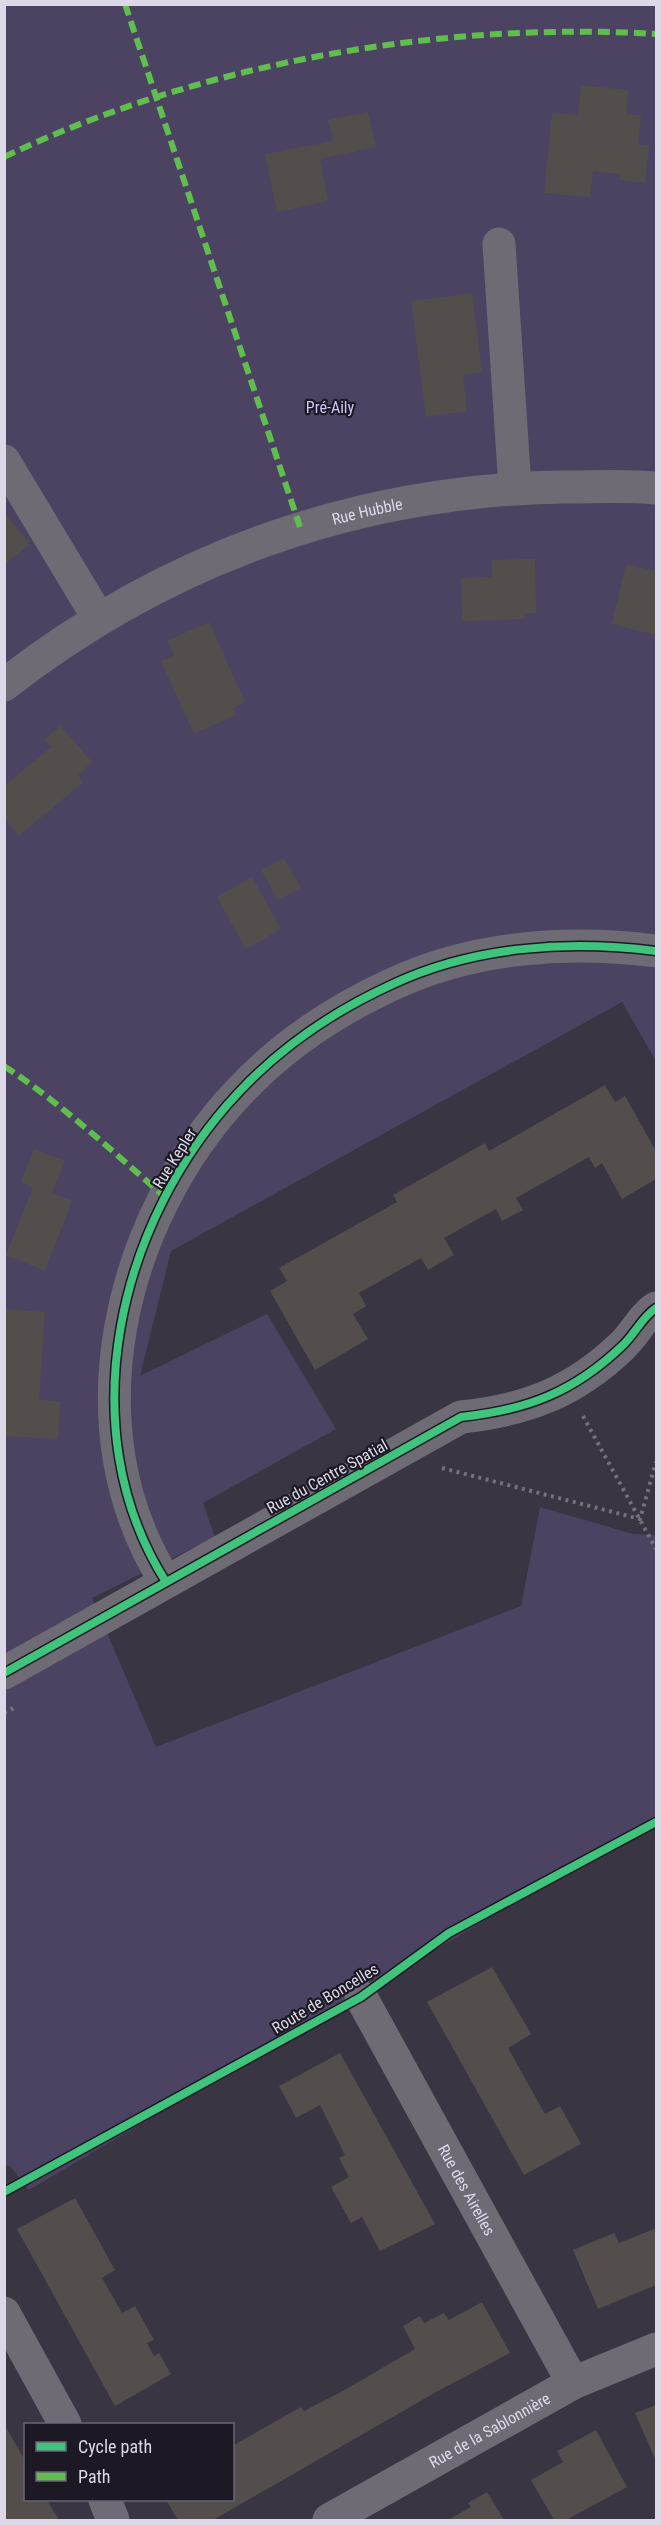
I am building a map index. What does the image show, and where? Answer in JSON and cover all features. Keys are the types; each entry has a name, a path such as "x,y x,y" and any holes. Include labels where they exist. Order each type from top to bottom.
{"street":[{"path":"499,244 515,488"},
{"path":"4,461 99,619"},
{"name":"Rue Hubble","path":"4,685 31,664 99,619 149,590 200,566 300,527 373,508 440,496 515,488 635,486 657,488"},
{"name":"Rue Kepler","path":"166,1582 141,1539 126,1496 116,1437 114,1380 120,1333 129,1290 148,1234 165,1197 207,1130 239,1092 309,1031 394,983 439,966 519,950 610,945 657,951"},
{"name":"Rue du Centre Spatial","path":"4,1673 461,1417 498,1413 527,1405 567,1388 597,1368 625,1343 649,1313 657,1308"},
{"name":"Rue des Airelles","path":"361,1997 573,2383"},
{"path":"4,2313 64,2423"},
{"name":"Rue de la Sablonnière","path":"329,2520 573,2383 657,2349"},
{"path":"106,2501 113,2520"}],"path":[{"path":"567,1388 657,1549"},
{"path":"640,1519 657,1462"},
{"path":"439,1467 640,1519"}],"green space":[{"name":"Pré-Aily","path":"4,5 656,5 656,1061 622,1002 171,1251 140,1376 267,1314 336,1429 203,1503 215,1537 92,1598 156,1747 521,1606 540,1507 633,1534 656,1535 656,1819 29,2190 10,2166 4,2165"}],"building":[{"path":"581,85 628,90 626,114 641,115 638,145 649,145 645,183 620,180 620,174 593,171 590,197 544,193 552,113 578,115"},
{"path":"368,112 376,147 320,159 328,201 277,212 265,154 333,141 328,120"},
{"path":"472,293 482,372 463,375 467,411 426,417 411,301"},
{"path":"4,513 30,544 4,565"},
{"path":"535,559 536,613 524,613 524,619 462,621 461,578 492,577 491,560"},
{"path":"626,564 656,571 656,635 612,624"},
{"path":"209,622 245,702 233,708 236,715 194,734 161,661 174,655 167,641"},
{"path":"61,726 92,762 78,775 83,782 19,836 4,818 4,786 51,747 44,740"},
{"path":"284,858 301,888 278,900 261,870"},
{"path":"252,877 281,929 246,949 217,897"},
{"path":"605,1085 615,1102 625,1096 656,1151 656,1179 622,1199 602,1163 595,1168 589,1157 516,1198 523,1210 502,1221 496,1209 444,1238 454,1255 428,1270 421,1258 359,1293 366,1306 353,1314 368,1339 315,1370 270,1291 287,1281 279,1268 397,1202 393,1195 485,1143 489,1151"},
{"path":"34,1149 65,1161 52,1193 72,1201 45,1271 6,1255 33,1187 21,1182"},
{"path":"4,1309 45,1312 39,1400 60,1401 58,1439 4,1436"},
{"path":"492,1967 531,2034 508,2048 545,2114 560,2106 581,2144 524,2175 427,2002"},
{"path":"340,2053 435,2224 380,2251 362,2217 351,2223 331,2187 349,2177 339,2158 345,2155 320,2105 296,2118 279,2086"},
{"path":"75,2198 115,2270 102,2278 122,2313 135,2306 154,2340 147,2343 154,2356 159,2353 171,2374 115,2406 17,2229"},
{"path":"654,2229 656,2285 598,2309 573,2250 614,2233 619,2243"},
{"path":"482,2302 510,2353 438,2391 213,2520 178,2520 167,2501 234,2501 234,2445 301,2407 304,2411 341,2392 415,2349 403,2326 420,2316 424,2323 444,2313 449,2320"},
{"path":"656,2405 656,2461 635,2413"},
{"path":"4,2424 24,2459 24,2501 48,2501 59,2520 4,2520"},
{"path":"596,2430 627,2487 566,2520 554,2520 531,2480 563,2462 557,2451"},
{"path":"487,2492 504,2520 448,2520 471,2507 468,2503"}],"marked path":[{"path":"125,4 300,527"},
{"path":"4,157 80,124 159,96 240,73 323,55 407,42 491,35 574,32 656,34"},
{"path":"4,1066 67,1112 165,1197"}],"cycle path":[{"path":"166,1582 136,1522 119,1458 114,1393 121,1327 137,1262 163,1200 197,1143 239,1092 292,1044 351,1005 424,971 456,961 522,949 590,946 656,951"},
{"path":"4,1673 461,1417 528,1404 567,1387 604,1362 622,1346 656,1308"},
{"name":"Route de Boncelles","path":"4,2192 361,1997 449,1933 656,1822"}]}
